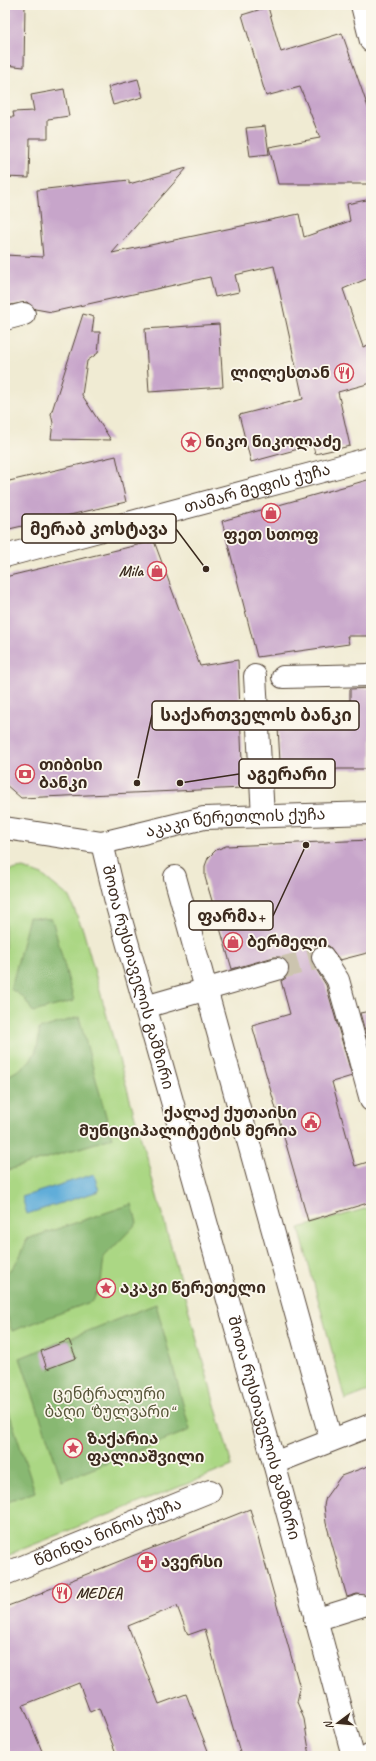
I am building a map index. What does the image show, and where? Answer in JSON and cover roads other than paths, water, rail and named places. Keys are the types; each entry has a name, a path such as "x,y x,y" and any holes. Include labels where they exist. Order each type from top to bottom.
{"main road":[{"path":"362,5 371,41"},
{"name":"თამარ მეფის ქუჩა","path":"5,556 371,458"},
{"path":"283,677 371,675"},
{"path":"255,676 263,816"},
{"name":"აკაკი წერეთლის ქუჩა","path":"102,843 204,818 371,814"},
{"name":"შოთა რუსთაველის გამზირი","path":"5,828 102,843 117,906 274,1463 315,1620 353,1756"},
{"path":"175,877 331,1440"},
{"path":"323,956 338,980 371,1100"},
{"path":"145,1007 277,969"},
{"path":"274,1463 371,1425"},
{"name":"წმინდა ნინოს ქუჩა","path":"5,1574 210,1491"},
{"path":"315,1620 360,1606"}],"water":[{"path":"94,1174 99,1191 27,1214 22,1197"}],"tunnel":[{"path":"277,969 323,957"}],"place":[{"name":"ლილესთან","path":"344,373"},
{"name":"ნიკო ნიკოლაძე","path":"191,442"},
{"name":"ფეთ სთოფ","path":"271,513"},
{"name":"მერაბ კოსტავა","path":"206,569"},
{"name":"Mila","path":"157,571"},
{"name":"თიბისი ბანკი","path":"25,774"},
{"name":"საქართველოს ბანკი","path":"137,783"},
{"name":"აგერარი","path":"180,783"},
{"name":"ფარმა+","path":"306,845"},
{"name":"ბერმელი","path":"233,942"},
{"name":"ქალაქ ქუთაისი მუნიციპალიტეტის მერია","path":"311,1122"},
{"name":"აკაკი წერეთელი","path":"106,1288"},
{"name":"ზაქარია ფალიაშვილი","path":"73,1448"},
{"name":"ავერსი","path":"147,1562"},
{"name":"MEDEA","path":"62,1593"}],"park label":[{"name":"ცენტრალური ბაღი “ბულვარი“","path":"109,1403"}]}
